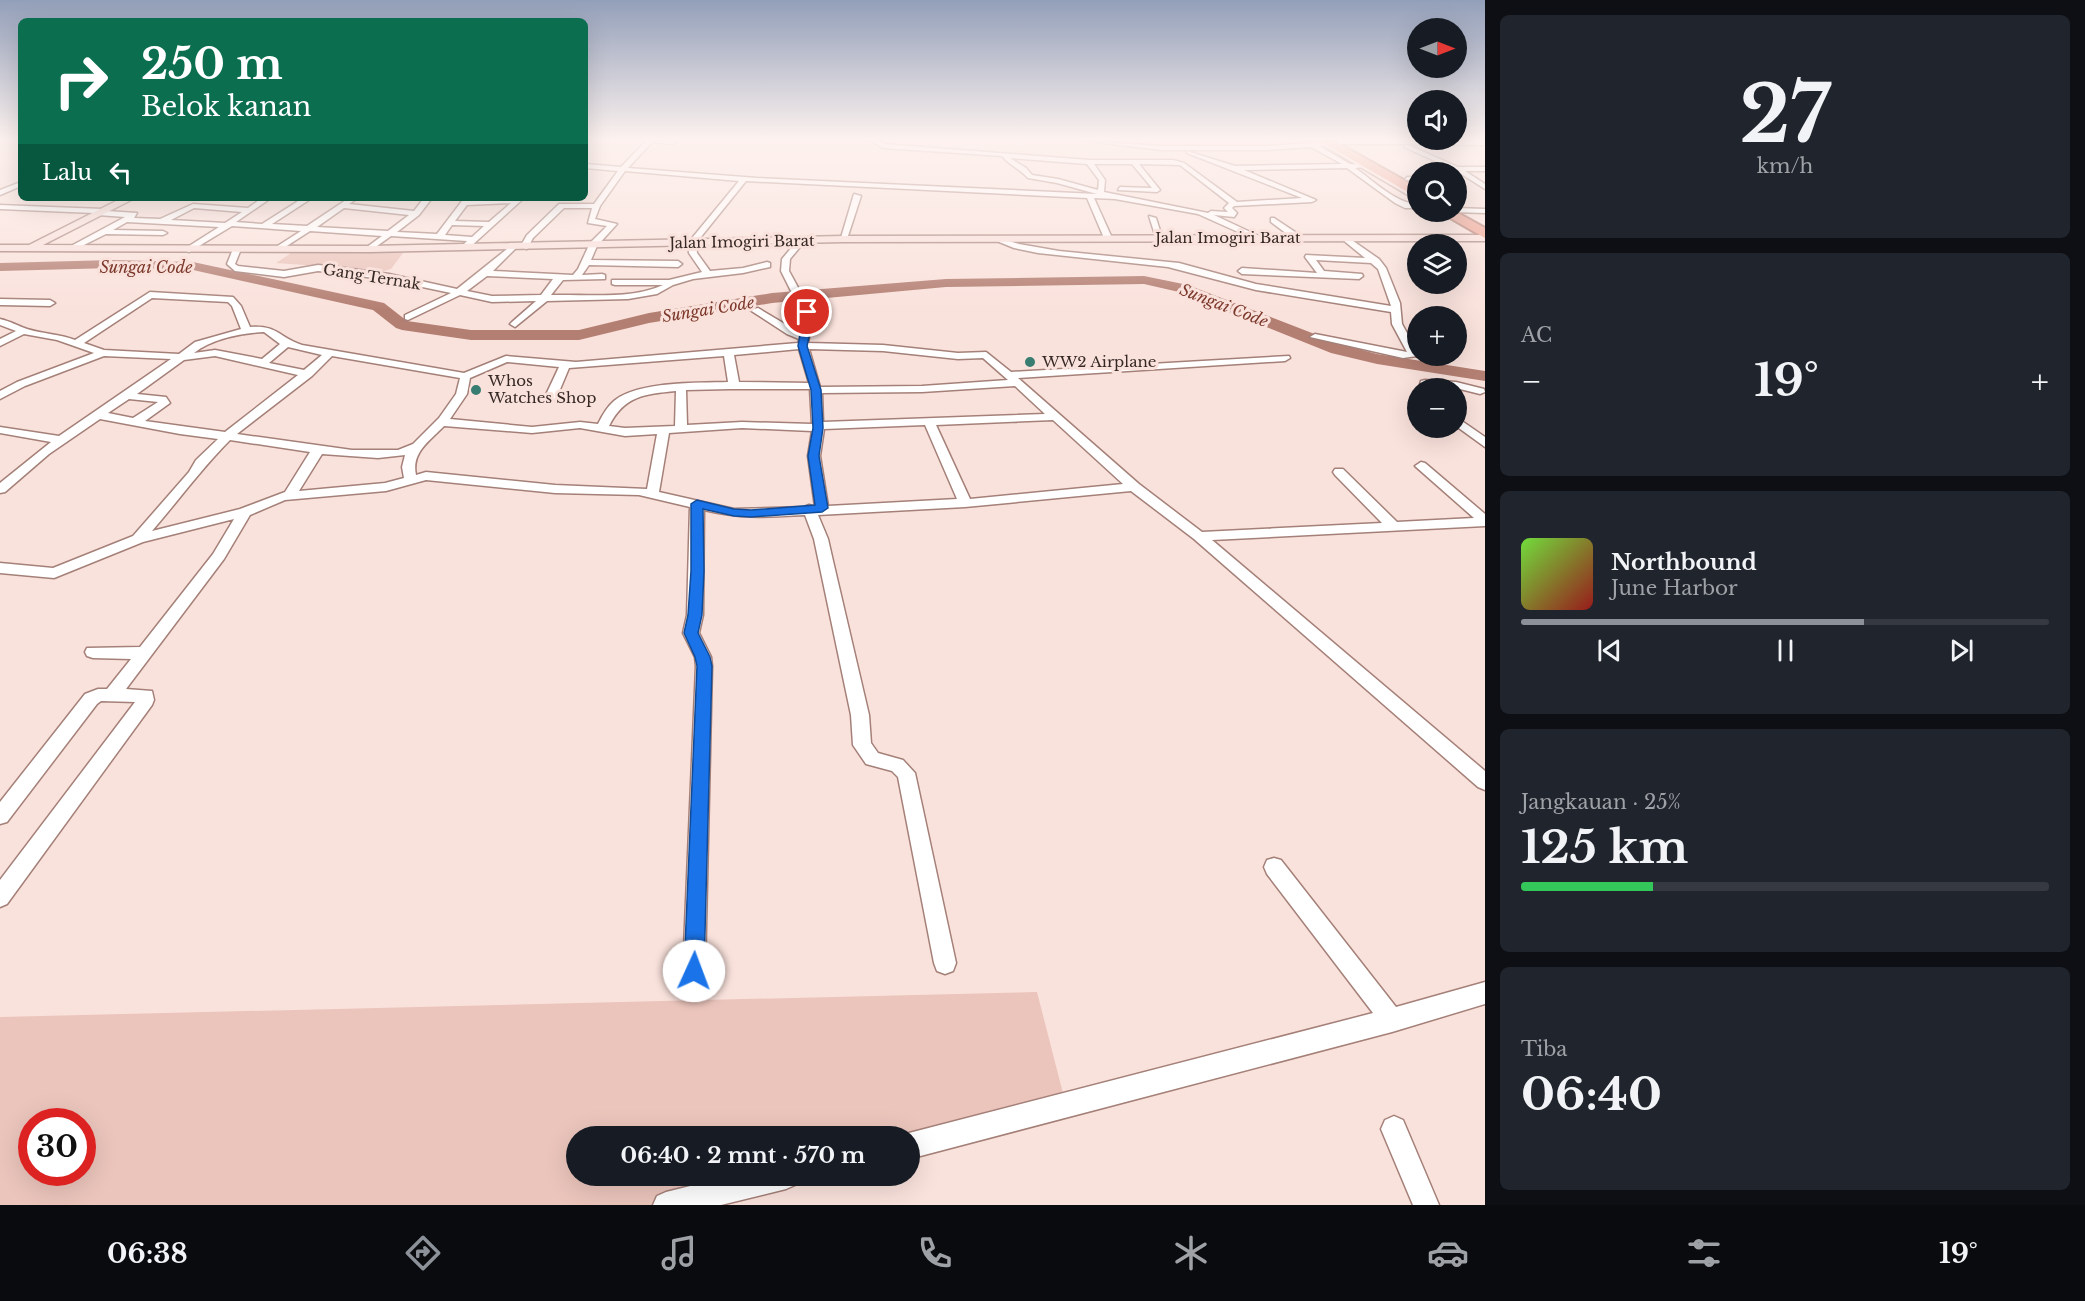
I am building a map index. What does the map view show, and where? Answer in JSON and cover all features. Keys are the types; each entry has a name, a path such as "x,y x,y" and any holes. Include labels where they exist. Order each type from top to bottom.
{"highway":[{"path":"1467,218 1485,227"},
{"path":"1467,222 1485,236"}],"main road":[{"path":"28,248 123,201"},
{"name":"Jalan Imogiri Barat","path":"0,248 370,249 843,239 1485,236"}],"street":[{"path":"574,278 586,262 593,245 613,224 591,221 596,206 602,197"},
{"path":"708,275 693,253 692,243 729,197"},
{"path":"843,239 857,197"},
{"path":"1090,197 1108,238"},
{"path":"1122,197 1200,212 1231,215 1233,213 1229,206 1236,204 1312,200 1305,197"},
{"path":"1162,204 1163,197"},
{"path":"1227,197 1236,204"},
{"path":"1393,197 1407,206"},
{"path":"0,206 10,200"},
{"path":"189,250 262,201"},
{"path":"264,226 303,201"},
{"path":"279,249 350,201"},
{"path":"370,249 416,213 426,201"},
{"path":"439,237 467,202 485,201"},
{"path":"464,248 518,201"},
{"path":"41,204 58,203 101,212 134,215 74,248"},
{"path":"0,206 81,206"},
{"path":"162,221 193,206 249,210"},
{"path":"343,206 416,213"},
{"path":"408,317 435,307 487,273 562,206 596,206"},
{"path":"1467,212 1485,211"},
{"path":"1200,212 1258,238"},
{"path":"1152,218 1160,238"},
{"path":"127,220 312,228 474,239"},
{"path":"1274,220 1298,238"},
{"path":"450,223 490,224"},
{"path":"105,232 163,233"},
{"path":"1315,338 1403,355 1413,354 1396,324 1396,310 1382,268 1346,238"},
{"path":"996,239 1076,257 1165,263 1248,285 1396,310"},
{"path":"798,240 784,264 785,272 808,315 803,342 815,388 818,427 814,456 816,509 860,716 862,745 872,759 897,765 906,773 945,963"},
{"name":"Gang Ternak","path":"237,249 231,264 235,268 284,274 318,268 331,269 389,277 460,292"},
{"path":"1359,276 1322,273 1309,257 1376,261"},
{"path":"586,262 678,264"},
{"path":"615,282 669,283 708,275 750,271 767,265"},
{"path":"1248,285 1242,269 1324,276 1322,273"},
{"path":"487,273 561,278 602,277"},
{"path":"514,324 544,297 550,286 561,278"},
{"path":"460,292 492,299 645,294 669,287 669,283"},
{"path":"77,344 135,304 155,295 230,299 240,310 243,326 247,330"},
{"path":"0,302 50,303"},
{"path":"755,310 803,342"},
{"path":"0,322 14,325 23,331 59,337 103,354 182,357 219,354 262,362 287,344"},
{"path":"0,489 61,440 203,341 247,330 266,329 287,344 465,376 506,359 565,365 728,352 803,342 958,356 986,355 1134,487 1198,536 1485,782"},
{"path":"0,343 23,331"},
{"path":"728,352 734,387"},
{"path":"138,539 200,464 227,436 308,374 330,353"},
{"path":"0,396 21,384 103,354"},
{"path":"602,428 615,406 634,394 681,387 922,389 1013,379 1285,358"},
{"path":"262,362 261,365 264,366 308,374"},
{"path":"550,399 565,365"},
{"path":"411,481 408,467 413,449 441,422 463,393 465,376"},
{"path":"0,385 21,384"},
{"path":"681,387 681,428"},
{"path":"1467,388 1480,391"},
{"path":"127,396 163,401 135,422"},
{"path":"99,415 180,431 320,448 385,454 413,449"},
{"path":"441,422 532,430 580,425 625,432 742,425 818,427 1054,417"},
{"path":"929,421 964,503"},
{"path":"653,492 664,429"},
{"path":"1467,429 1485,443"},
{"path":"0,430 61,440"},
{"path":"290,495 320,448"},
{"path":"1421,466 1485,521"},
{"path":"1339,472 1395,528"},
{"path":"0,568 54,573 138,539 245,512 269,501 290,495 386,487 435,476 555,489 653,492 734,513 751,514 964,503 1134,487"},
{"path":"694,971 704,678 703,657 691,633 695,615 697,504"},
{"path":"112,694 219,556 245,512"},
{"path":"1198,536 1395,528 1485,521"},
{"path":"93,652 143,653"},
{"path":"0,816 91,699 98,695 112,694 144,695 146,697 0,897"},
{"path":"1274,867 1392,1020"},
{"path":"920,1143 1392,1020 1485,993"},
{"path":"1394,1129 1426,1205"},
{"path":"666,1205 745,1186"}],"shaded area":[{"path":"291,253 403,253 391,269 375,274 276,263"},
{"path":"1037,992 1066,1105 920,1135 920,1126 566,1126 566,1186 751,1186 677,1205 0,1205 0,1017"}],"waterway":[{"name":"Sungai Code","path":"0,267 113,264 193,266 378,306 402,325 471,335 579,335 649,318 772,298 946,283 1144,280 1183,288 1337,349 1377,359 1485,376"}],"place":[{"name":"WW2 Airplane","path":"1030,362"},
{"name":"Whos Watches Shop","path":"476,390"}],"route":[{"path":"694,971 704,666 703,657 691,633 695,615 697,504 734,513 751,514 822,508 814,456 818,428 816,390 803,346 808,320 807,312"}]}
